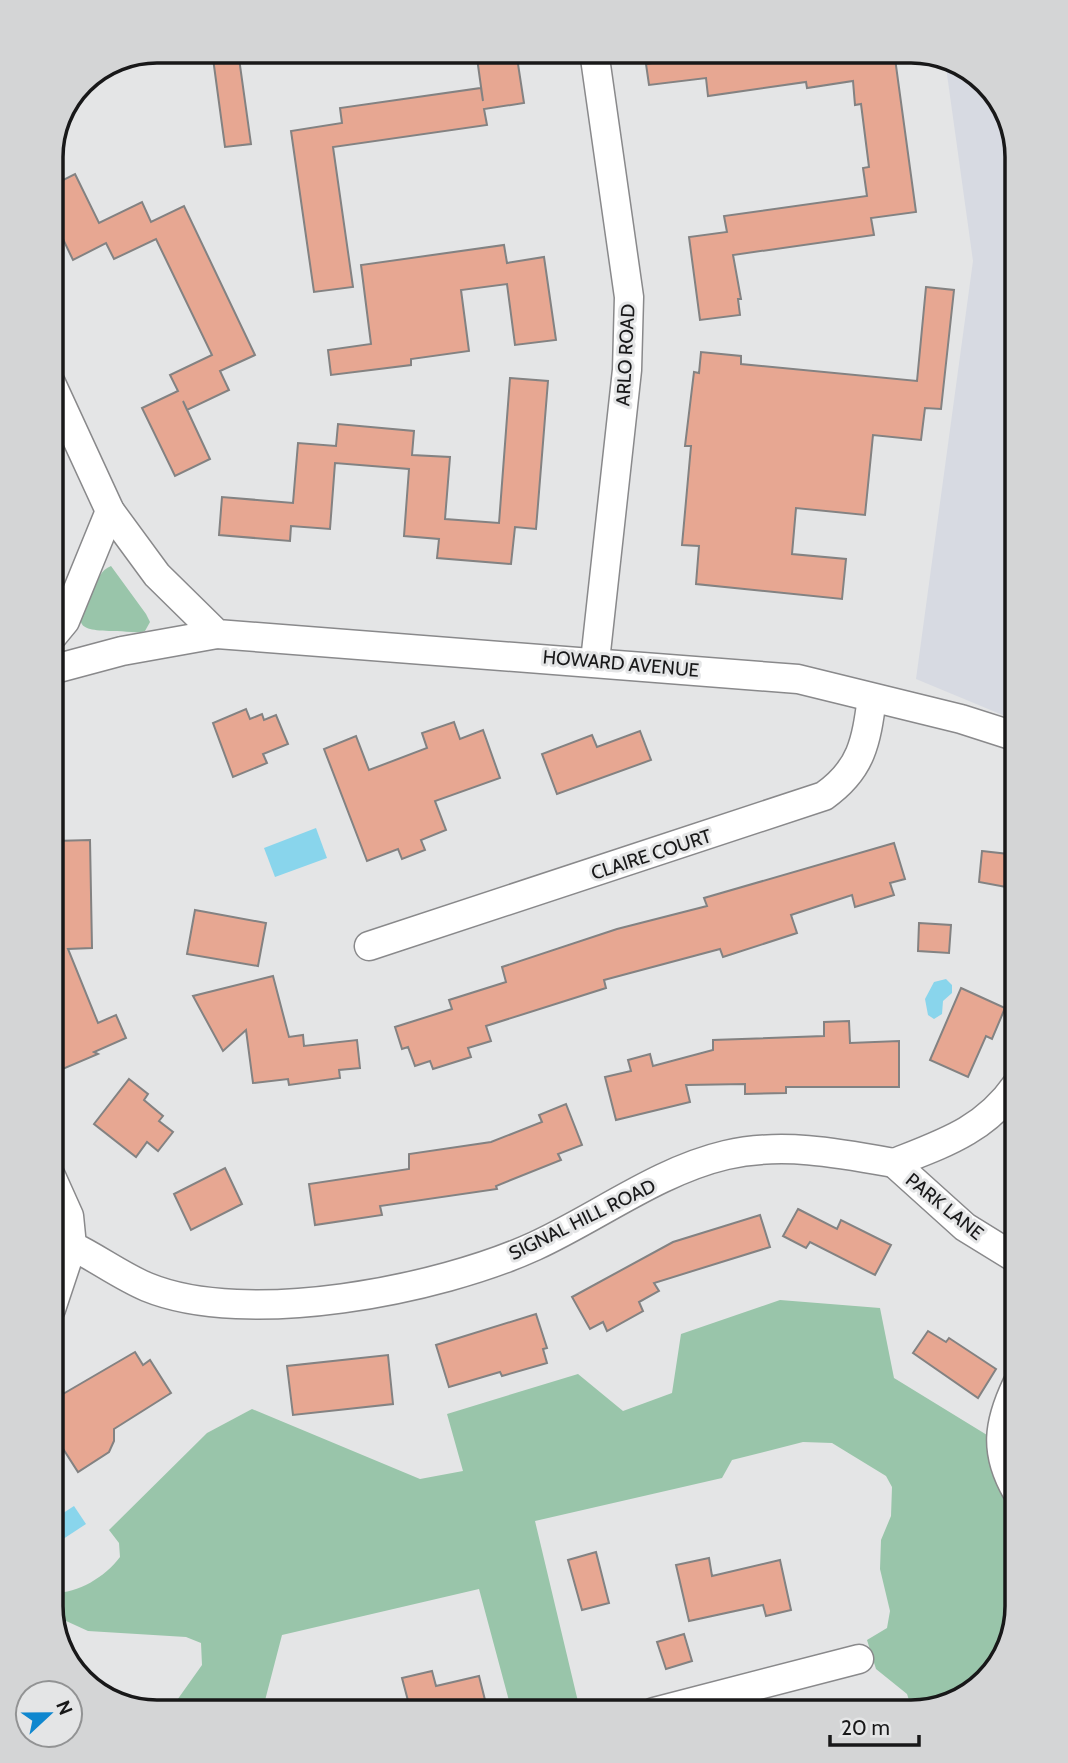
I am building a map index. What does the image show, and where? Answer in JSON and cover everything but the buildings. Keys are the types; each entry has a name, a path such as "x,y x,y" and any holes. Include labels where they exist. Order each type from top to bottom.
{"street":[{"name":"ARLO ROAD","path":"595,661 627,370 629,297 596,63"},
{"path":"63,409 110,511 157,575 217,634"},
{"path":"63,623 110,511"},
{"name":"HOWARD AVENUE","path":"63,667 122,651 217,634 595,661 798,679 961,719 1005,733"},
{"name":"CLAIRE COURT","path":"369,946 824,796 853,772 867,731 872,698"},
{"name":"PARK LANE","path":"1005,1101 960,1137 894,1163 965,1227 1005,1252"},
{"name":"SIGNAL HILL ROAD","path":"63,1239 147,1287 199,1300 284,1305 373,1293 462,1274 534,1247 685,1168 726,1155 764,1150 829,1151 894,1163"},
{"path":"63,1203 69,1216 63,1232"},
{"path":"1005,1416 999,1447 1005,1468"},
{"path":"700,1700 859,1659"}],"shaded area":[{"path":"946,70 963,79 982,95 995,116 1004,145 1005,716 916,679 973,261"}],"green space":[{"path":"111,566 146,614 150,622 145,631 92,629 82,623 87,600 100,575"},
{"path":"780,1300 880,1308 894,1378 987,1435 995,1477 1005,1503 1004,1618 998,1642 986,1663 963,1684 935,1697 909,1700 907,1694 876,1669 867,1640 887,1628 890,1611 880,1569 881,1540 891,1516 892,1487 886,1476 832,1443 803,1442 732,1460 722,1478 535,1521 578,1700 509,1700 479,1589 282,1635 265,1700 177,1700 202,1665 201,1643 186,1637 88,1631 64,1620 63,1593 80,1588 98,1578 120,1557 119,1543 109,1530 207,1433 252,1409 420,1479 463,1471 447,1414 578,1374 623,1411 672,1393 681,1334"}],"water":[{"path":"316,828 327,858 275,877 264,848"},
{"path":"946,979 952,985 952,993 943,1001 942,1014 934,1019 928,1015 925,999 934,982"},
{"path":"74,1506 86,1524 63,1539 63,1513"}]}
